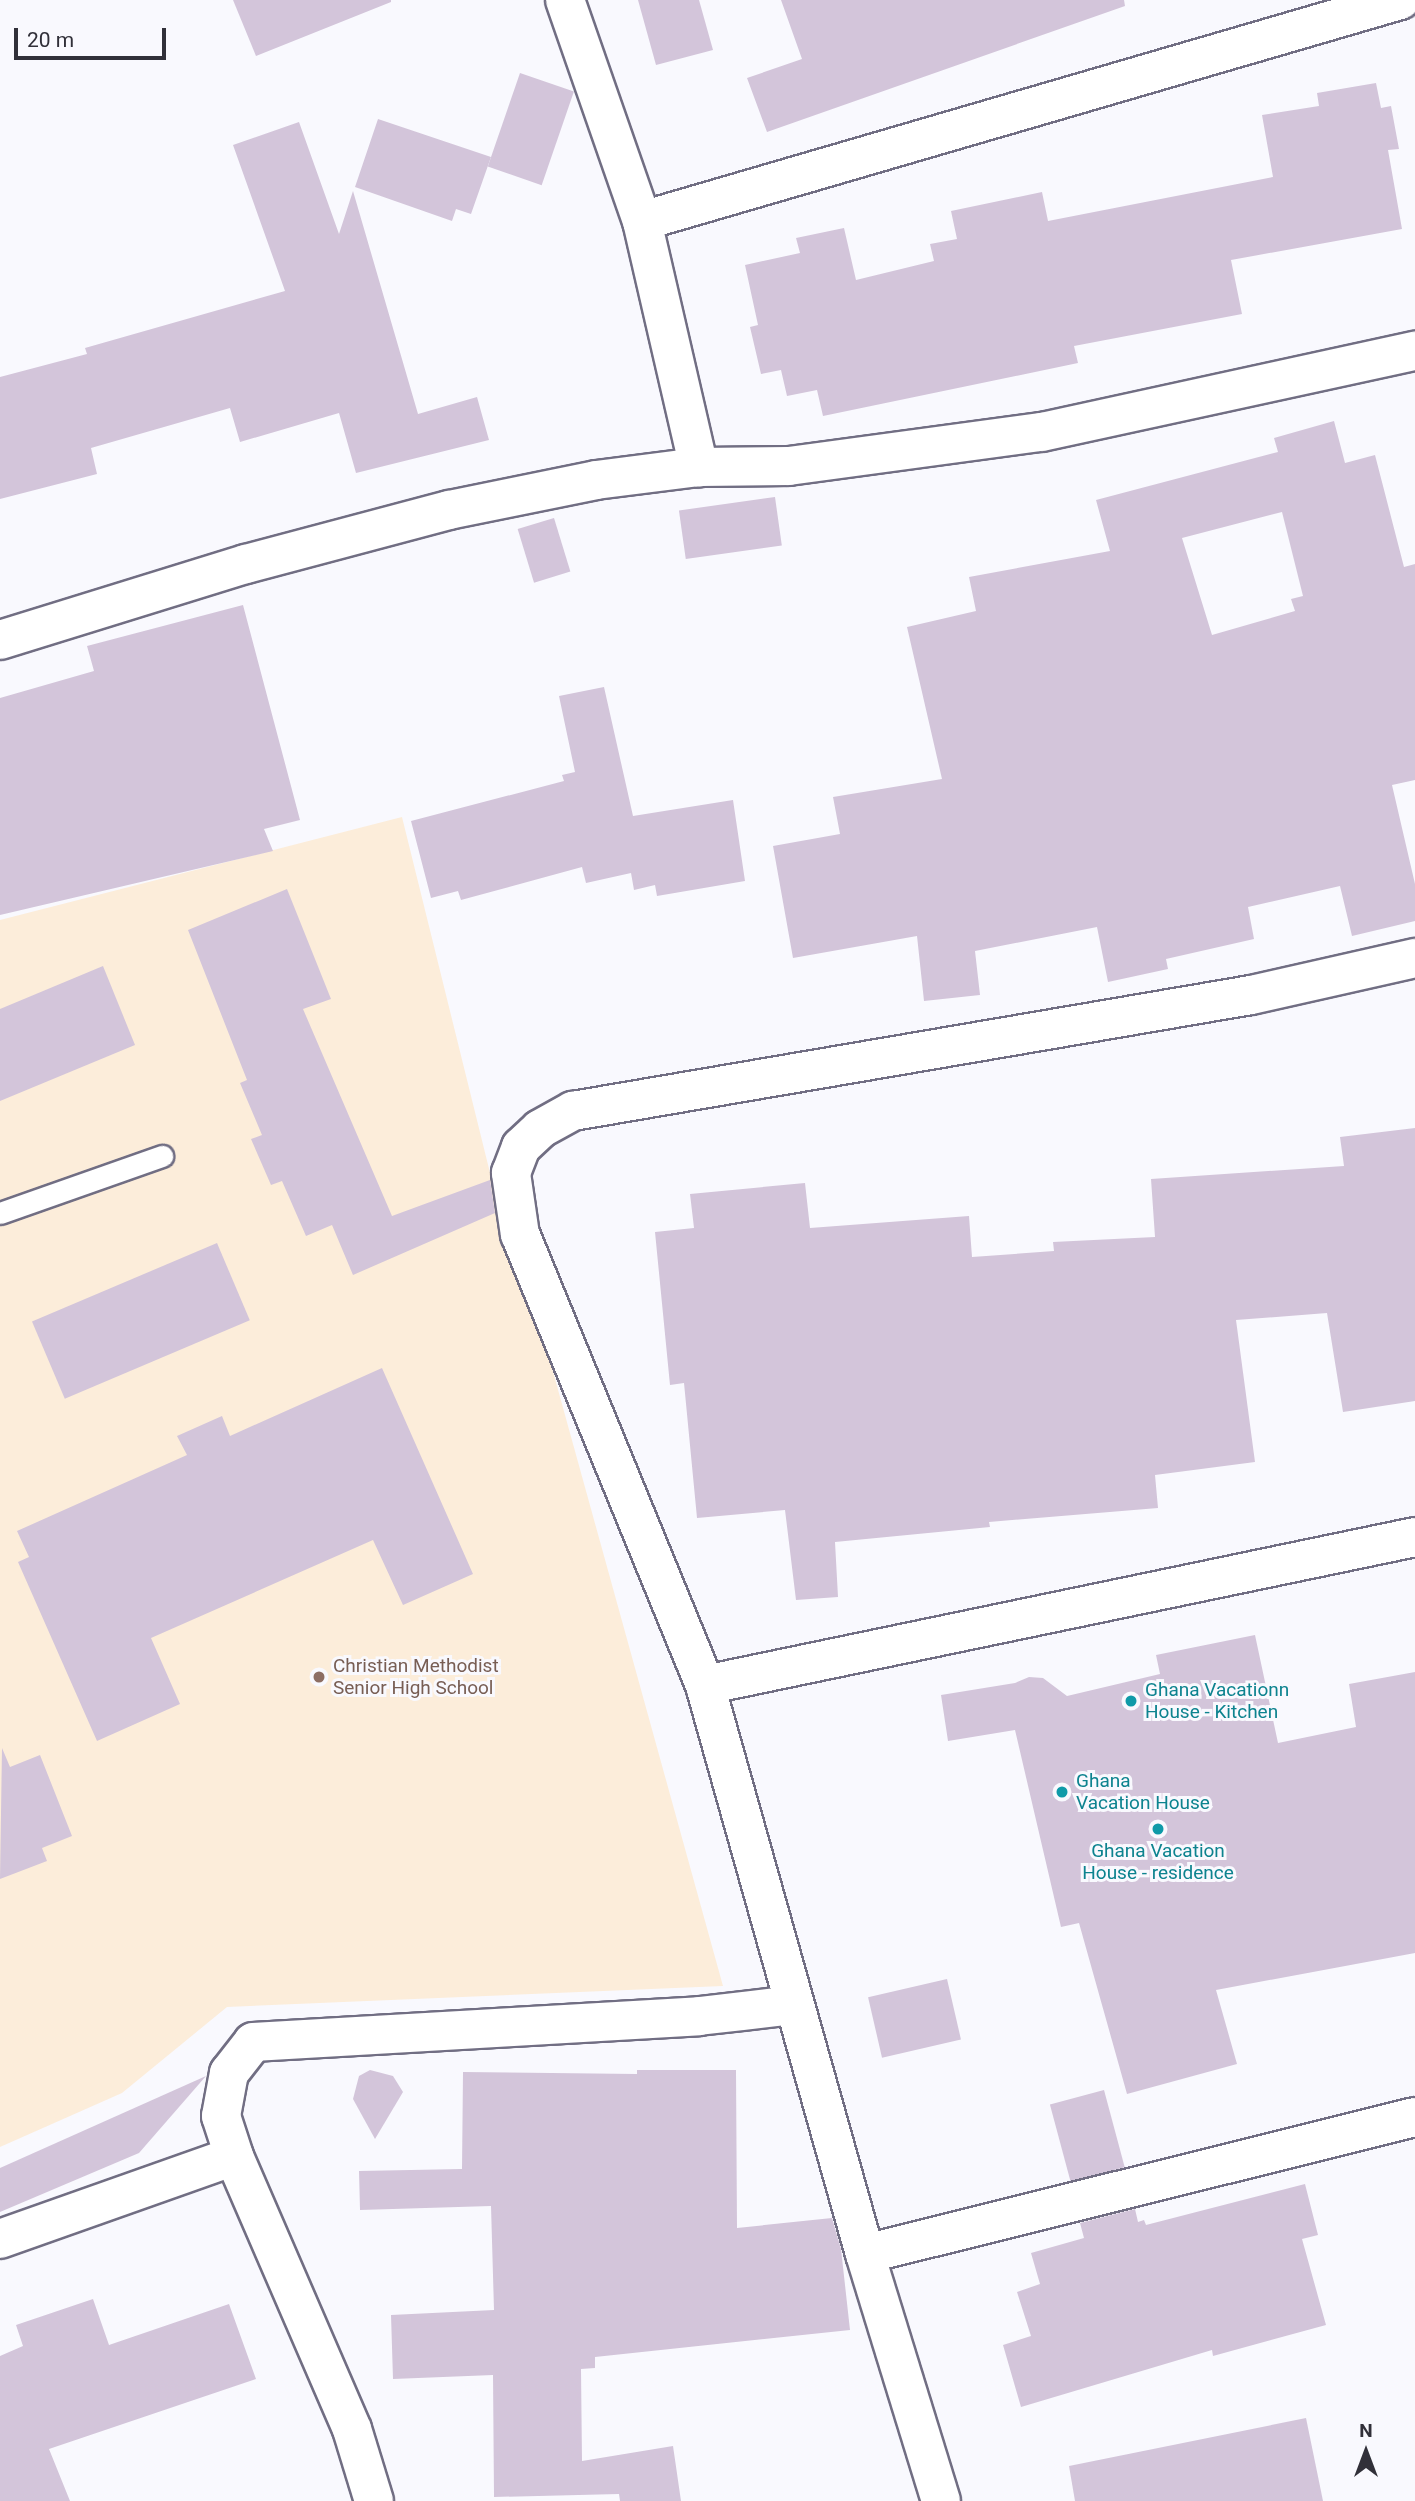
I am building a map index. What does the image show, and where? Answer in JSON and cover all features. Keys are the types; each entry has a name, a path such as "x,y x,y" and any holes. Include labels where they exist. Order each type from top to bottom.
{"street":[{"path":"565,0 642,221 699,467"},
{"path":"642,221 1400,0"},
{"path":"0,640 246,564 449,510 596,480 699,467 789,466 1042,432 1415,351"},
{"path":"941,2501 865,2254 705,1685 520,1235 511,1173 521,1147 540,1129 573,1111 1251,995 1415,958"},
{"path":"705,1685 1415,1537"},
{"path":"374,2501 352,2429 234,2156 221,2116 229,2073 253,2042 699,2016 794,2005"},
{"path":"865,2254 1415,2117"},
{"path":"0,2239 234,2156"}],"lane":[{"path":"0,1213 162,1156"}],"shaded area":[{"name":"Christian Methodist Senior High School","path":"402,817 495,1193 509,1191 552,1368 723,1986 227,2007 122,2093 0,2147 0,920"}],"building":[{"path":"233,0 391,0 391,2 256,56"},
{"path":"638,0 699,0 713,50 656,65"},
{"path":"781,0 1124,0 1125,6 767,132 747,78 802,59"},
{"path":"520,73 574,92 542,185 488,167"},
{"path":"1376,83 1381,108 1391,106 1399,149 1388,150 1402,229 1231,260 1242,314 1074,346 1078,363 823,416 817,390 787,396 781,370 761,374 750,327 758,325 745,265 800,253 796,238 844,228 856,280 934,261 930,244 957,239 951,211 1042,192 1048,221 1273,177 1262,115 1319,106 1317,93"},
{"path":"378,119 491,157 471,214 456,209 452,221 355,187"},
{"path":"299,122 339,234 353,191 418,414 477,397 489,440 356,473 339,413 240,442 230,408 91,448 97,474 0,499 0,377 87,354 85,348 285,291 233,145"},
{"path":"1334,421 1345,463 1375,455 1404,567 1415,564 1415,780 1392,785 1415,884 1415,921 1352,936 1340,886 1248,907 1254,939 1166,959 1168,969 1108,982 1097,927 975,951 980,995 924,1001 917,936 793,958 773,846 840,834 833,797 942,779 907,627 976,611 969,577 1110,551 1096,500 1278,452 1274,438","holes":["1282,512 1303,596 1291,599 1295,611 1212,635 1182,538"]},
{"path":"775,497 782,546 686,559 679,510"},
{"path":"554,518 570,572 534,583 518,529"},
{"path":"243,605 300,820 264,829 273,851 0,915 0,698 94,671 87,646"},
{"path":"604,687 633,816 733,800 745,881 657,896 655,885 634,890 631,873 586,883 582,867 461,900 458,891 431,898 411,821 564,781 562,775 575,772 559,696"},
{"path":"287,889 331,999 303,1009 392,1216 490,1180 495,1213 353,1275 332,1225 306,1236 282,1181 271,1185 251,1139 262,1135 240,1083 247,1080 188,930"},
{"path":"103,966 135,1045 0,1101 0,1009"},
{"path":"1415,1128 1415,1401 1343,1412 1327,1313 1236,1320 1255,1462 1155,1475 1158,1508 989,1522 990,1527 835,1542 838,1597 796,1600 785,1510 697,1518 684,1383 670,1385 655,1232 694,1228 690,1194 805,1183 810,1228 969,1216 972,1257 1054,1251 1053,1242 1155,1237 1151,1179 1344,1166 1340,1137"},
{"path":"217,1243 250,1320 65,1399 32,1322"},
{"path":"382,1368 473,1574 403,1605 373,1540 151,1638 180,1704 97,1741 18,1562 29,1557 17,1531 187,1455 177,1436 222,1416 230,1436"},
{"path":"1255,1635 1278,1743 1356,1727 1349,1684 1415,1672 1415,1953 1216,1990 1237,2064 1127,2094 1079,1923 1061,1927 1015,1730 948,1741 941,1695 1015,1683 1029,1677 1043,1678 1067,1696 1160,1674 1156,1655"},
{"path":"2,1748 10,1767 40,1755 72,1836 42,1848 47,1861 0,1879"},
{"path":"947,1979 961,2039 882,2058 868,1997"},
{"path":"370,2070 393,2076 403,2092 375,2139 353,2099 359,2076"},
{"path":"637,2070 736,2070 737,2228 832,2218 841,2249 850,2330 595,2357 595,2368 581,2369 582,2461 673,2446 681,2501 620,2501 619,2494 494,2497 493,2375 393,2379 391,2315 494,2310 491,2206 360,2210 359,2171 462,2169 463,2072 637,2074"},
{"path":"206,2076 139,2153 0,2212 0,2168"},
{"path":"1104,2090 1125,2167 1071,2182 1050,2104"},
{"path":"1305,2184 1318,2235 1302,2239 1326,2325 1213,2356 1212,2350 1021,2407 1003,2345 1031,2336 1017,2292 1040,2284 1031,2253 1084,2238 1080,2223 1135,2209 1138,2222 1144,2220 1146,2225"},
{"path":"93,2299 109,2345 229,2304 256,2379 49,2449 70,2501 0,2501 0,2356 23,2346 16,2325"},
{"path":"1306,2418 1323,2501 1075,2501 1069,2466"}],"place":[{"name":"Christian Methodist Senior High School","path":"319,1677"},
{"name":"Ghana Vacationn House - Kitchen","path":"1131,1701"},
{"name":"Ghana Vacation House","path":"1062,1792"},
{"name":"Ghana Vacation House - residence","path":"1158,1829"}]}
